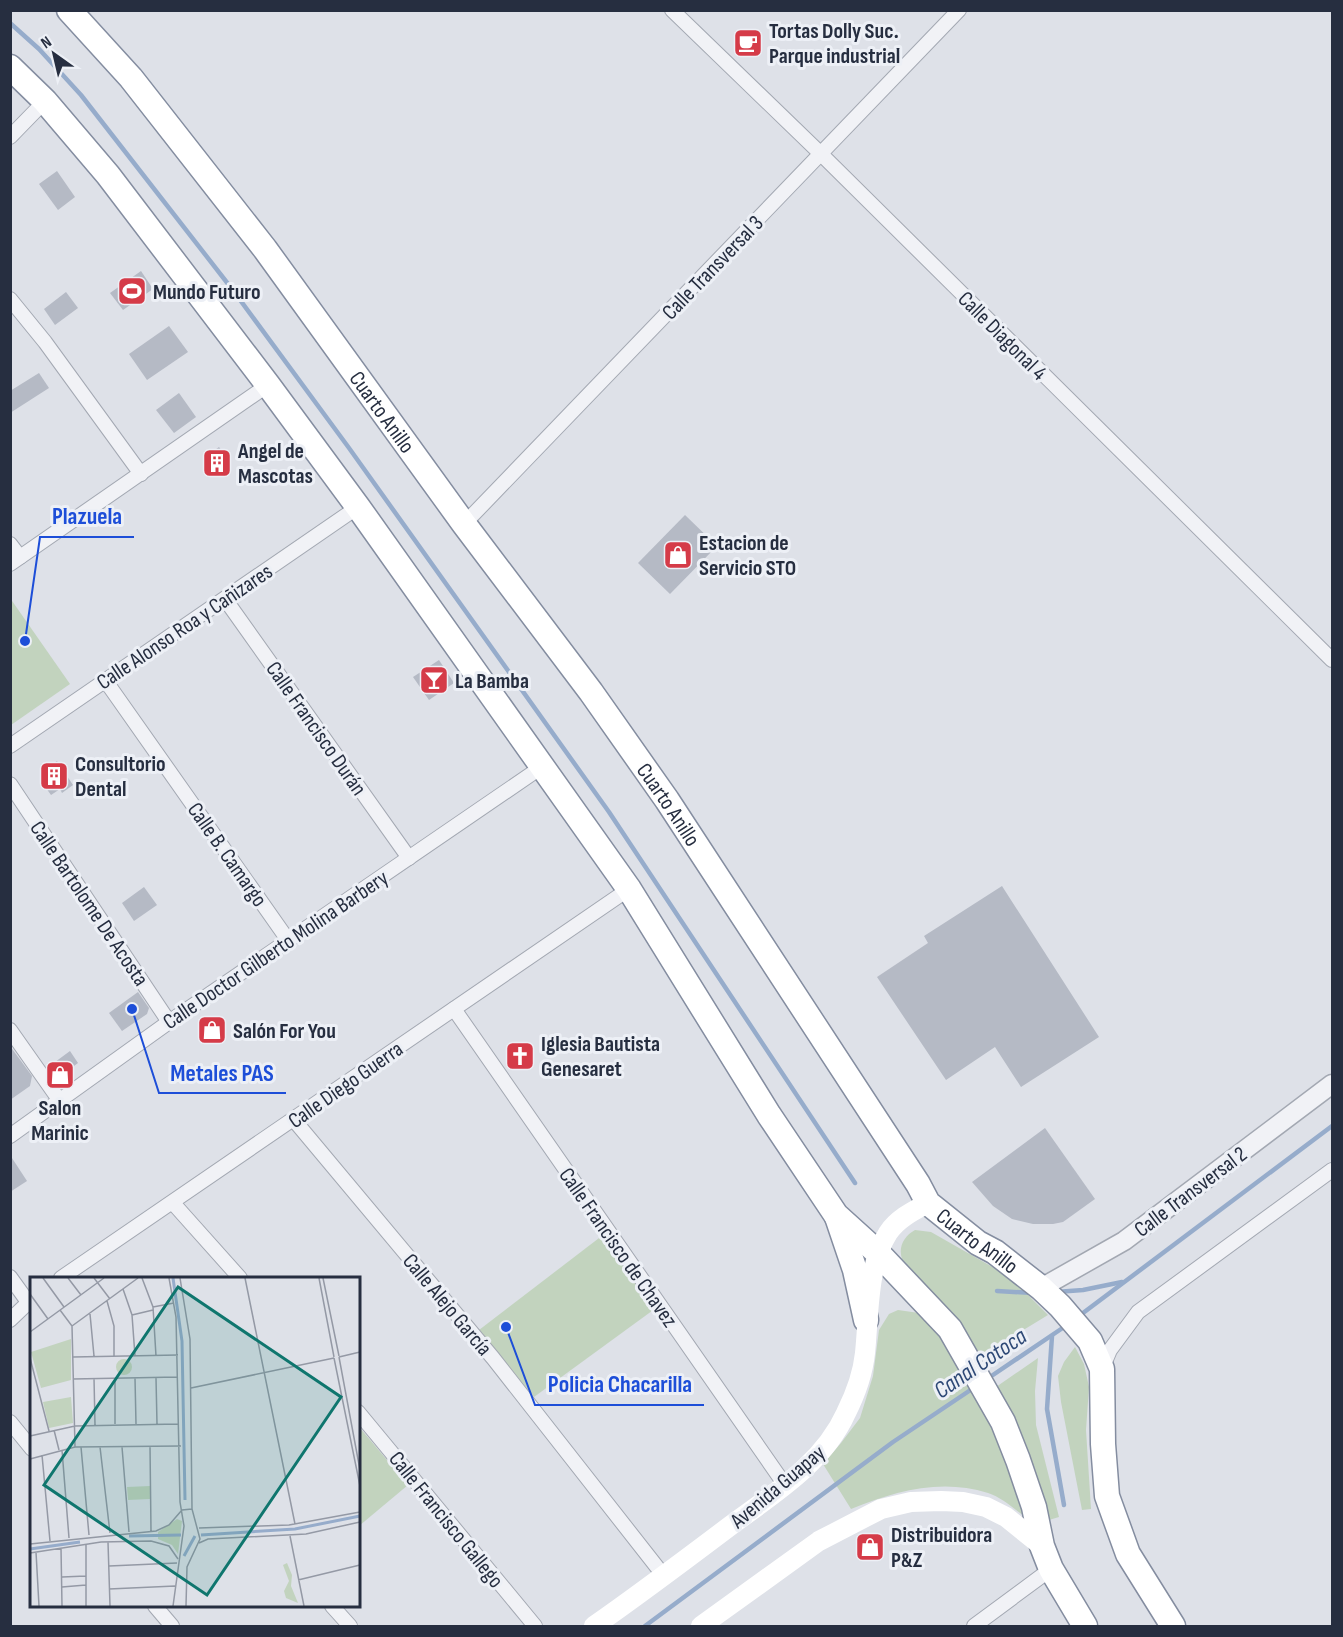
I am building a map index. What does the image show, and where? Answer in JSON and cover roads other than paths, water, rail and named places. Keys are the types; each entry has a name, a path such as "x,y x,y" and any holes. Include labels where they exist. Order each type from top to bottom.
{"highway":[{"name":"Cuarto Anillo","path":"69,10 131,78 265,249 464,524 591,692 667,800 918,1184 928,1203 978,1243 995,1252 1041,1288 1090,1341 1102,1369 1103,1444 1107,1496 1128,1554 1171,1625"},
{"path":"10,67 45,100 108,175 358,507 629,889 769,1115 836,1215 878,1253 950,1329 1003,1422 1034,1507 1042,1546 1051,1569 1085,1626"},
{"path":"836,1215 855,1270 866,1320"}],"main road":[{"name":"Avenida Guapay","path":"594,1626 785,1485 811,1463 831,1439 846,1414 858,1384 865,1354 866,1320 878,1253 889,1231 908,1213 928,1203"},
{"path":"701,1626 819,1541 881,1509 911,1502 941,1501 963,1502 986,1507 1006,1518 1042,1546"}],"street":[{"name":"Calle Diagonal 4","path":"672,10 821,154 1332,660"},
{"name":"Calle Transversal 3","path":"464,524 959,10"},
{"path":"10,136 45,100"},
{"path":"10,298 45,342 141,474"},
{"path":"10,544 15,561 268,385"},
{"name":"Calle Alonso Roa y Cañizares","path":"10,746 358,507"},
{"name":"Calle Francisco Durán","path":"225,599 408,858"},
{"name":"Calle B. Camargo","path":"105,680 288,940"},
{"name":"Calle Doctor Gilberto Molina Barbery","path":"10,1136 169,1022 543,766"},
{"name":"Calle Bartolome De Acosta","path":"10,784 169,1022"},
{"name":"Calle Diego Guerra","path":"65,1277 629,889"},
{"name":"Calle Francisco de Chavez","path":"454,1009 785,1485"},
{"path":"10,1030 60,1101"},
{"name":"Calle Transversal 2","path":"1041,1288 1124,1240 1332,1084"},
{"name":"Calle Alejo García","path":"294,1120 493,1358 664,1576"},
{"path":"1102,1369 1110,1350 1138,1312 1332,1170"},
{"path":"173,1203 239,1277"},
{"path":"10,1277 30,1300 10,1320"},
{"name":"Calle Francisco Gallego","path":"360,1414 535,1626"},
{"path":"10,1422 30,1447"},
{"path":"974,1626 1051,1569"},
{"path":"157,1607 172,1626"},
{"path":"334,1607 350,1626"}],"waterway":[{"path":"10,23 39,49 81,95 232,289 349,448 609,812 855,1183"},
{"name":"Canal Cotoca","path":"1079,1316 1332,1126"},
{"path":"1056,1292 1083,1290 1122,1282"},
{"path":"997,1291 1033,1293"},
{"name":"Canal Cotoca","path":"987,1379 1067,1325"},
{"path":"1052,1336 1047,1409 1064,1505"},
{"name":"Canal Cotoca","path":"645,1626 893,1442 975,1387"}],"place":[{"name":"Tortas Dolly Suc. Parque industrial","path":"748,43"},
{"name":"Mundo Futuro","path":"132,291"},
{"name":"Angel de Mascotas","path":"217,463"},
{"name":"Estacion de Servicio STO","path":"678,555"},
{"name":"Plazuela","path":"25,641"},
{"name":"La Bamba","path":"434,680"},
{"name":"Consultorio Dental","path":"54,776"},
{"name":"Metales PAS","path":"132,1009"},
{"name":"Salón For You","path":"212,1030"},
{"name":"Iglesia Bautista Genesaret","path":"520,1056"},
{"name":"Salon Marinic","path":"60,1075"},
{"name":"Policia Chacarilla","path":"506,1327"},
{"name":"Distribuidora P&Z","path":"870,1547"}]}
